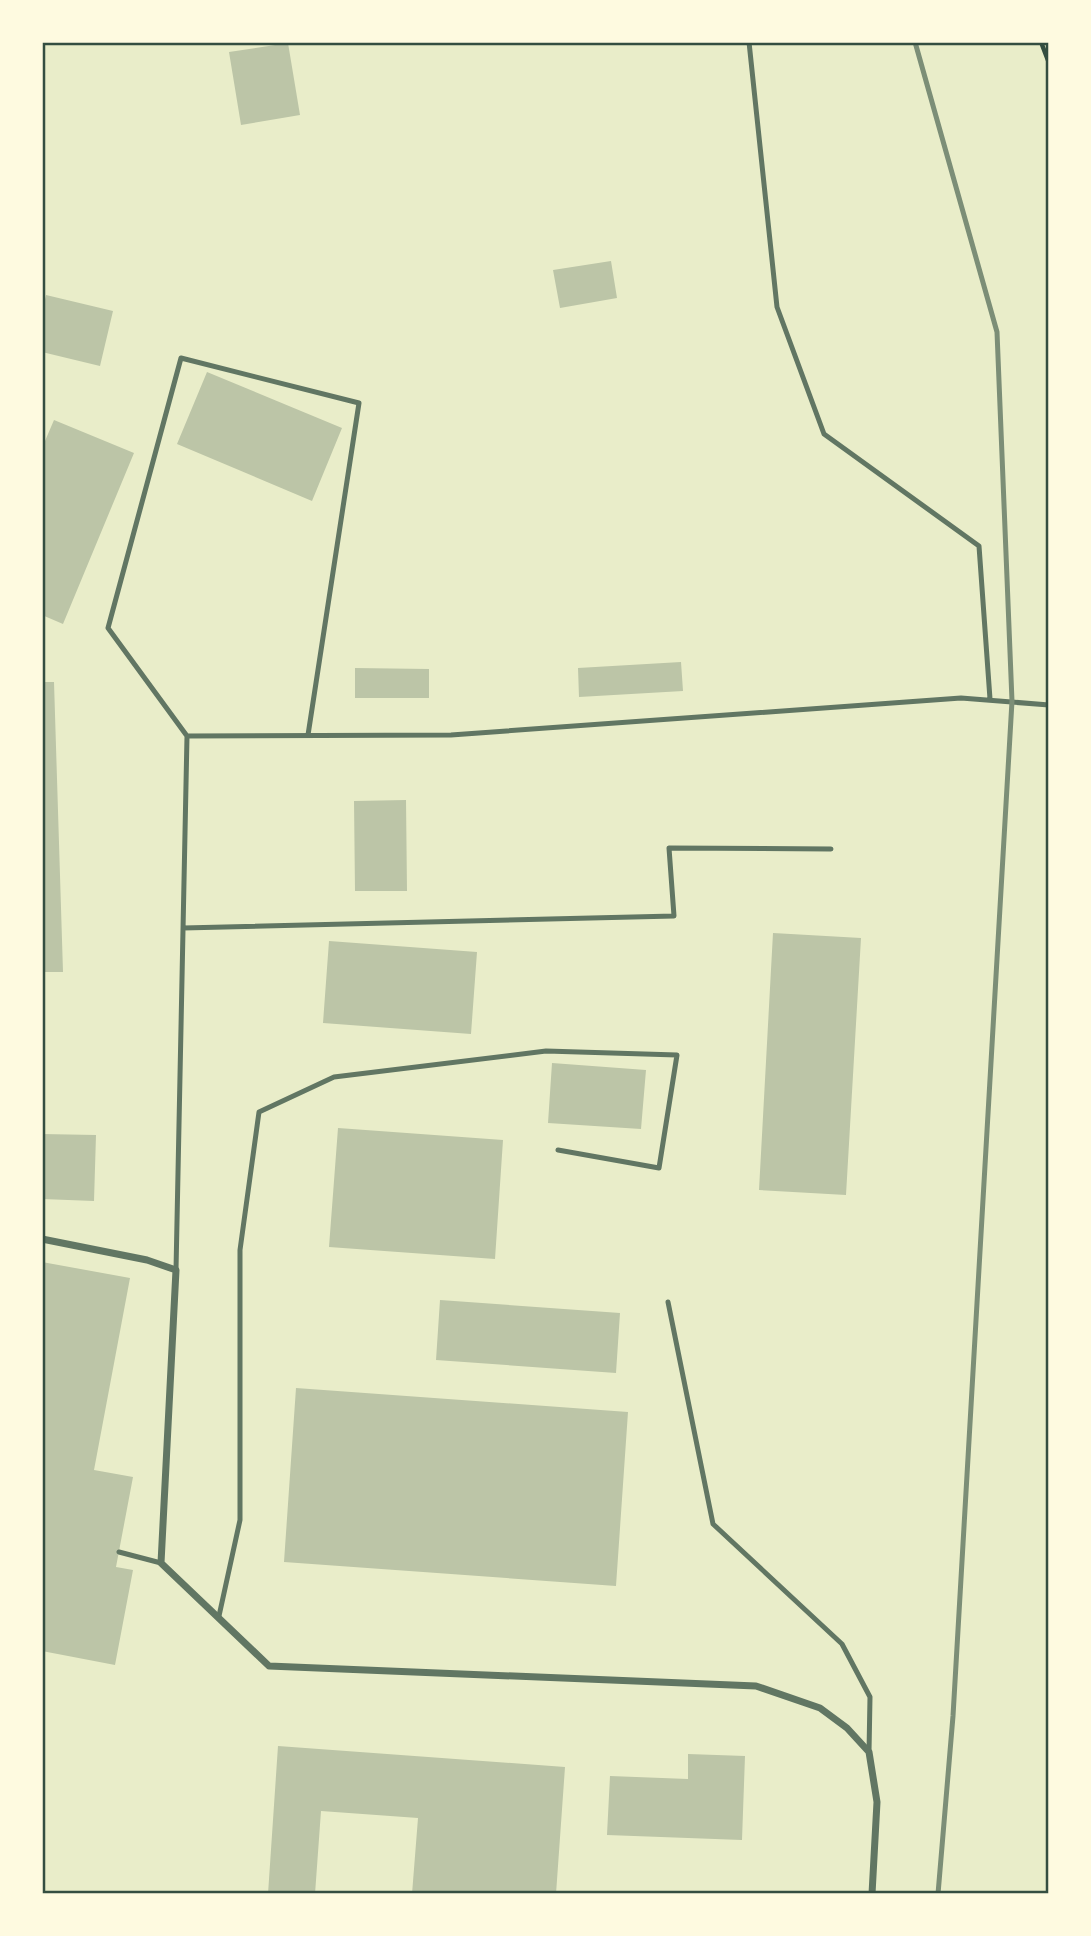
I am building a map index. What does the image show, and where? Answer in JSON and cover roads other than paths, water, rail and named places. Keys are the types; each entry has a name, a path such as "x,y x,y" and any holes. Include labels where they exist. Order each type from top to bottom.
{"street":[{"path":"42,1238 147,1260 176,1270 161,1563 269,1666 756,1686 820,1708 847,1728 869,1752 877,1802 872,1894"}],"lane":[{"path":"749,42 776,307 824,434 979,546 990,699"},
{"path":"176,1270 187,736 108,628 181,358 359,403 308,735"},
{"path":"187,736 451,735 961,698 1049,705"},
{"path":"183,928 674,916 669,848 831,849"},
{"path":"219,1616 240,1520 240,1250 259,1112 334,1077 546,1051 677,1055 659,1168 558,1150"},
{"path":"668,1302 713,1524 842,1644 870,1697 869,1752"},
{"path":"119,1552 161,1563"}],"railway":[{"path":"915,42 997,332 1012,701 953,1716 938,1894"}]}
